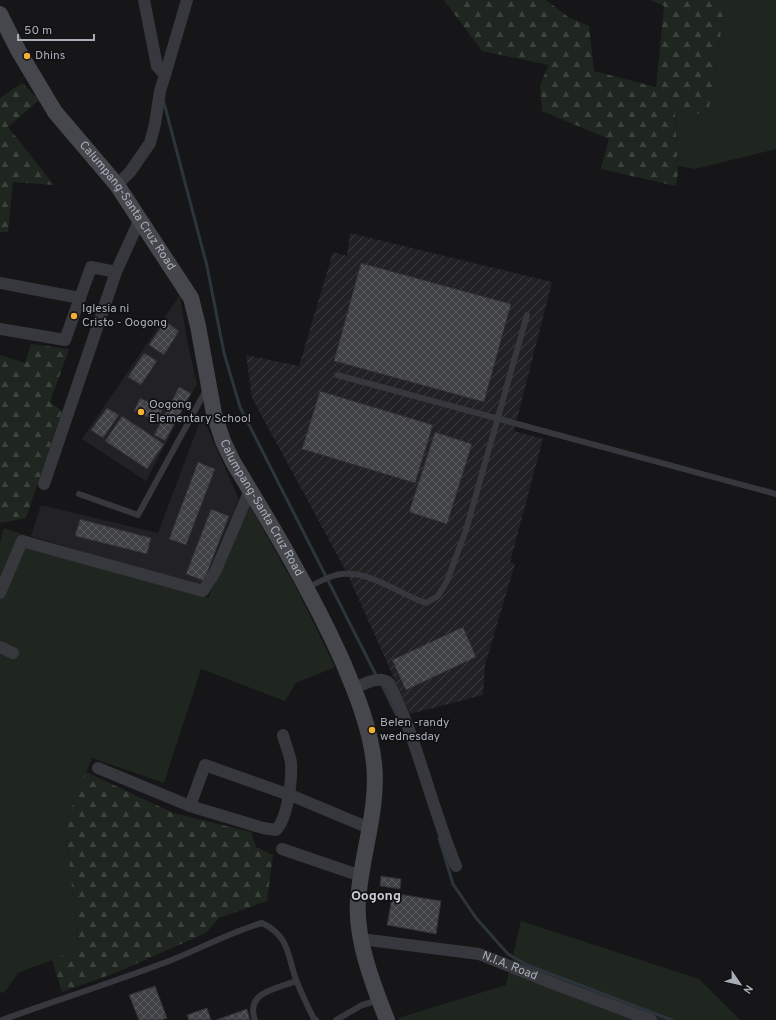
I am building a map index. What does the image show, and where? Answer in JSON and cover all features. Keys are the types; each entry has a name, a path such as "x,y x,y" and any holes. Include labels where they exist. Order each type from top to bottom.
{"main road":[{"name":"Calumpang-Santa Cruz Road","path":"0,14 18,50 54,112 117,185 191,298 197,318 214,414 223,441 307,588 354,688 370,741 374,763 373,803 358,902 361,939 379,1000 387,1020"}],"street":[{"path":"144,0 157,66 164,76"},
{"path":"117,185 130,172 150,143 156,124 160,91 187,0"},
{"path":"44,484 116,272 140,219"},
{"path":"0,329 65,340 92,267 116,272"},
{"path":"0,283 80,298"},
{"path":"0,593 22,541 203,591 215,572 250,490"},
{"path":"0,647 13,653"},
{"path":"354,688 380,679 389,683 420,756 444,838 456,866"},
{"path":"98,768 190,806 263,828 276,830 280,826 287,808 289,795 291,763 283,735"},
{"path":"190,806 205,765 289,795 369,828"},
{"path":"282,849 361,876"},
{"name":"N.I.A. Road","path":"361,939 479,954 651,1020"}],"lane":[{"path":"307,588 332,576 366,575 412,598 426,603 438,596 448,581 466,530 527,315"},
{"path":"337,374 497,419 776,494"},
{"path":"80,494 138,515 208,385"},
{"path":"2,1020 168,962 201,949 248,927 262,923 275,929 284,942 296,981 314,1019 316,1020"},
{"path":"255,1020 252,1005 256,998 296,981"},
{"path":"336,1020 362,1005 379,1000"}],"shaded area":[{"path":"350,233 552,282 514,431 543,439 510,562 515,564 485,665 483,695 410,714 348,575 252,398 246,355 299,366 333,252 347,256"},
{"name":"Oogong Elementary School","path":"180,295 187,340 197,384 146,481 82,439"},
{"path":"202,416 239,499 201,587 31,536 41,505 158,533"}],"green space":[{"path":"444,0 546,0 568,17 589,26 594,71 656,87 664,6 651,0 726,0 708,115 675,110 678,172 676,186 601,169 609,139 542,111 540,85 549,65 482,51"},
{"path":"726,0 776,0 776,149 695,169 678,166 675,110 708,115"},
{"path":"22,83 39,100 8,127 54,185 13,182 8,232 0,232 0,98"},
{"path":"31,344 69,349 50,402 62,411 26,518 0,523 0,355 25,363"},
{"path":"250,506 299,593 335,667 296,683 285,701 201,669 164,783 92,758 65,825 79,950 18,973 4,993 0,992 0,542 4,528 208,598"},
{"path":"86,772 173,813 251,832 256,847 273,855 267,901 219,918 206,933 115,973 62,992 52,960 79,950 65,825"},
{"path":"521,921 699,979 740,1020 399,1020 398,1018 506,985"}],"building":[{"path":"361,263 511,304 484,402 334,361"},
{"path":"165,321 179,331 164,355 149,345"},
{"path":"144,353 157,361 141,385 128,377"},
{"path":"179,387 191,393 165,441 154,435"},
{"path":"320,391 433,425 415,483 302,449"},
{"path":"140,398 163,409 156,421 134,411"},
{"path":"107,408 119,415 103,438 91,430"},
{"path":"122,416 164,444 147,469 105,441"},
{"path":"435,432 472,444 447,524 409,512"},
{"path":"198,462 215,469 186,545 169,539"},
{"path":"211,509 229,516 204,581 186,574"},
{"path":"80,519 151,538 147,554 75,536"},
{"path":"463,627 476,657 406,690 392,660"},
{"path":"381,876 401,879 400,889 380,886"},
{"path":"393,893 441,901 436,934 387,925"},
{"path":"155,986 167,1018 161,1020 139,1020 129,995"},
{"path":"207,1008 211,1020 189,1020 187,1015"},
{"path":"247,1009 250,1020 216,1020"}],"waterway":[{"path":"163,99 207,266 224,353 240,407 377,677"},
{"path":"381,683 398,718"},
{"path":"439,838 453,884 476,918 508,954 527,965 672,1020"}],"place":[{"name":"Dhins","path":"27,56"},
{"name":"Iglesia ni Cristo - Oogong","path":"74,316"},
{"name":"Oogong Elementary School","path":"141,412"},
{"name":"Belen -randy wednesday","path":"372,730"}],"district":[{"name":"Oogong","path":"376,896"}]}
